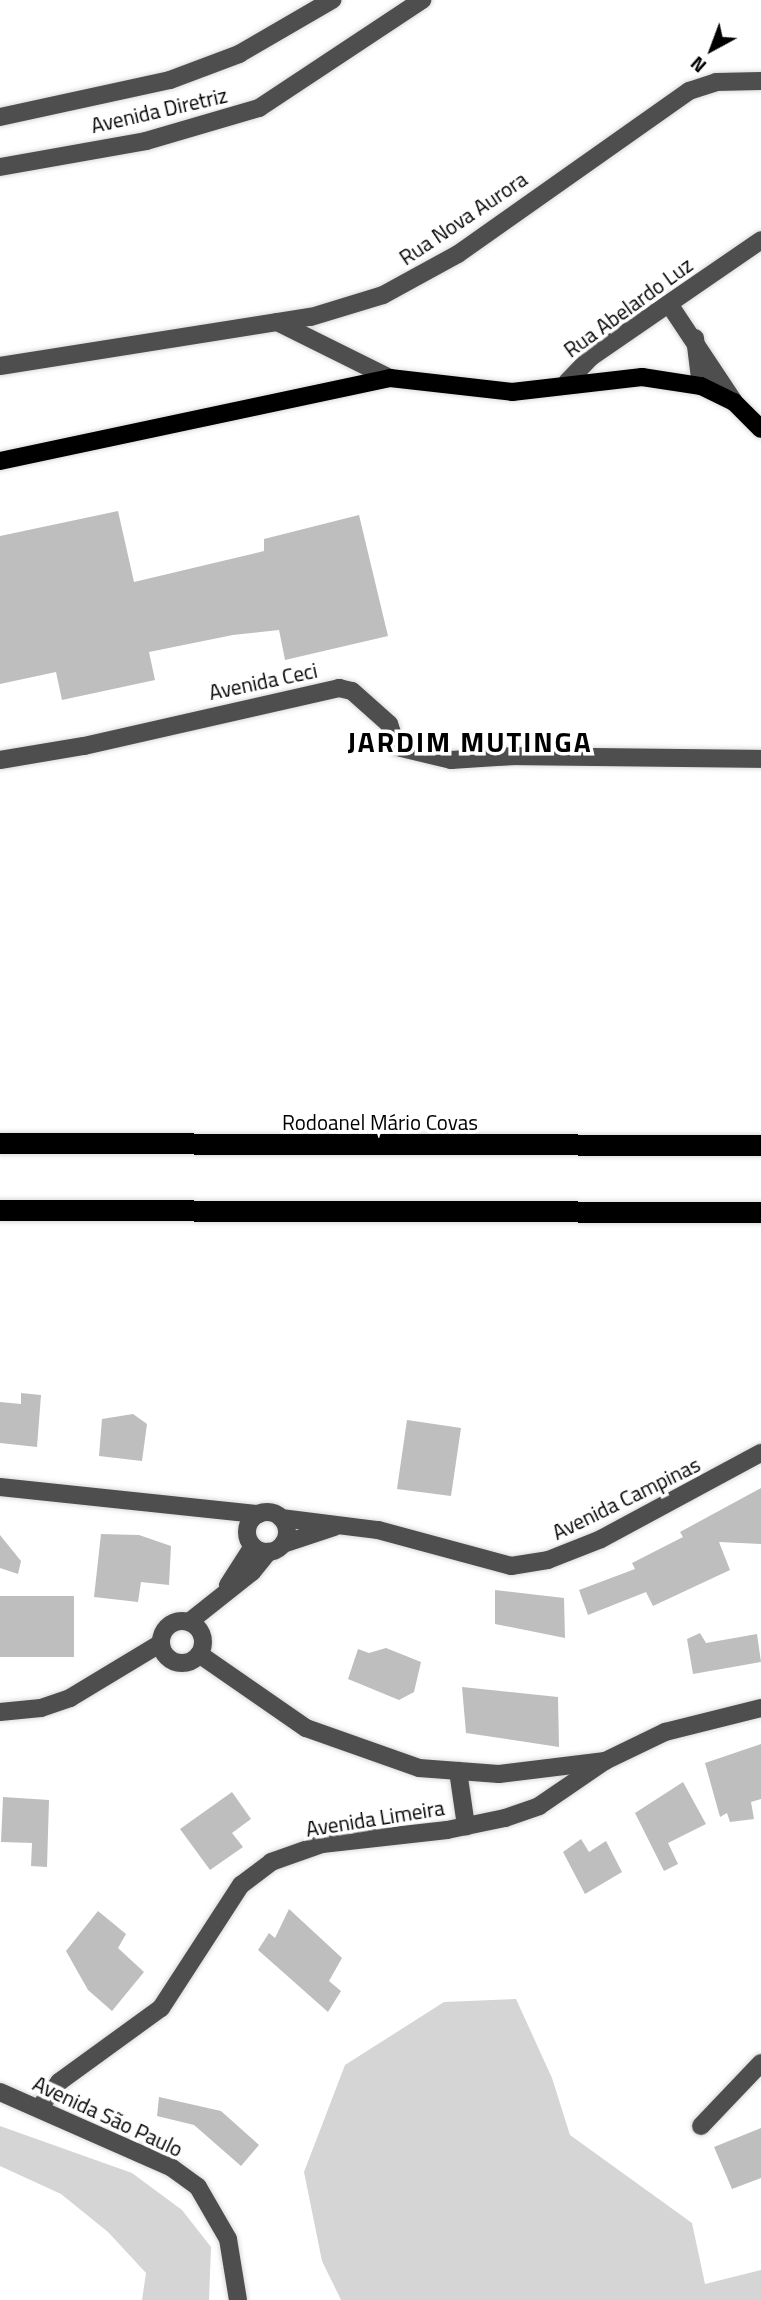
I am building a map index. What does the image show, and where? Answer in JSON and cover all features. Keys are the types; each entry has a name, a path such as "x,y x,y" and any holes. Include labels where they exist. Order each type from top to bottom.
{"highway":[{"name":"Rodoanel Mário Covas","path":"0,1143 761,1145"},
{"path":"0,1210 761,1212"}],"main road":[{"path":"567,382 642,377 701,386 734,402 761,429"},
{"name":"Rua Abelardo Luz","path":"0,461 390,378 513,392 567,382"}],"street":[{"name":"Avenida Diretriz","path":"0,117 170,79 239,54 332,0"},
{"name":"Avenida Diretriz","path":"0,167 146,141 259,107 422,0"},
{"name":"Rua Nova Aurora","path":"0,366 277,322 383,295 458,254 689,91 716,82 761,80"},
{"name":"Rua Abelardo Luz","path":"567,382 591,357 761,240"},
{"path":"669,304 695,338 734,402"},
{"path":"317,344 335,309"},
{"name":"Rua Abelardo Luz","path":"277,322 390,378"},
{"path":"695,338 701,386"},
{"name":"Avenida Ceci","path":"0,760 84,747 339,688 352,691 389,724 397,747 451,760 514,756 761,759"},
{"name":"Avenida Campinas","path":"259,1514 341,1525 511,1566 548,1560 601,1539 761,1453"},
{"path":"0,1487 259,1514"},
{"path":"206,1509 247,1528 268,1548"},
{"path":"247,1528 259,1514"},
{"path":"0,1712 41,1708 70,1698 161,1643 169,1625 189,1622 226,1588 252,1572 286,1526 281,1518"},
{"path":"268,1548 341,1525"},
{"path":"189,1622 202,1636 199,1654"},
{"path":"161,1643 171,1660 181,1662 199,1654"},
{"path":"199,1654 306,1728 419,1768 499,1774 605,1761"},
{"name":"Avenida Limeira","path":"39,2108 59,2082 160,2008 241,1885 271,1861 322,1844 466,1826 540,1806 605,1761 665,1732 761,1708"},
{"path":"458,1771 466,1826"},
{"path":"701,2126 761,2063"},
{"name":"Avenida São Paulo","path":"0,2092 172,2168 198,2187 228,2239 238,2300"}],"shaded area":[{"path":"516,1999 552,2078 570,2135 692,2223 705,2284 761,2270 761,2300 341,2300 322,2261 304,2172 345,2065 444,2002"},
{"path":"0,2126 132,2173 182,2210 211,2247 209,2300 142,2300 146,2273 108,2232 61,2194 0,2166"}],"building":[{"path":"118,511 134,582 264,551 264,539 359,515 388,636 285,660 279,630 233,635 149,652 155,680 62,700 56,672 0,684 0,536"},
{"path":"21,1393 41,1395 37,1447 0,1443 0,1402 21,1404"},
{"path":"133,1414 147,1424 142,1461 99,1456 102,1419"},
{"path":"407,1420 461,1428 451,1496 397,1489"},
{"path":"761,1488 761,1544 719,1542 730,1570 653,1606 646,1592 588,1615 579,1590 635,1569 632,1563 683,1537 680,1532"},
{"path":"101,1534 139,1535 171,1546 169,1585 141,1582 138,1602 94,1597"},
{"path":"0,1535 21,1561 18,1574 0,1568"},
{"path":"495,1590 564,1598 565,1638 495,1624"},
{"path":"0,1596 74,1596 74,1657 0,1657"},
{"path":"700,1633 706,1643 757,1634 761,1662 693,1674 687,1639"},
{"path":"386,1648 421,1662 414,1692 399,1700 348,1679 358,1649 369,1653"},
{"path":"462,1687 558,1697 559,1747 466,1733"},
{"path":"761,1744 761,1799 751,1802 754,1819 730,1822 727,1813 720,1817 705,1763"},
{"path":"683,1782 706,1824 668,1843 678,1864 664,1871 635,1813"},
{"path":"232,1792 251,1819 232,1833 243,1847 210,1870 180,1829"},
{"path":"3,1797 49,1800 47,1867 31,1866 32,1843 1,1842"},
{"path":"581,1839 589,1852 606,1841 622,1872 585,1894 563,1852"},
{"path":"289,1909 342,1958 329,1981 341,1991 328,2012 258,1950 269,1933 275,1938"},
{"path":"98,1911 126,1934 118,1948 144,1972 112,2011 88,1990 66,1951"},
{"path":"159,2097 221,2111 259,2145 241,2166 194,2125 157,2116"},
{"path":"761,2128 761,2178 732,2189 714,2147"}],"district":[{"name":"JARDIM MUTINGA","path":"470,742"}]}
